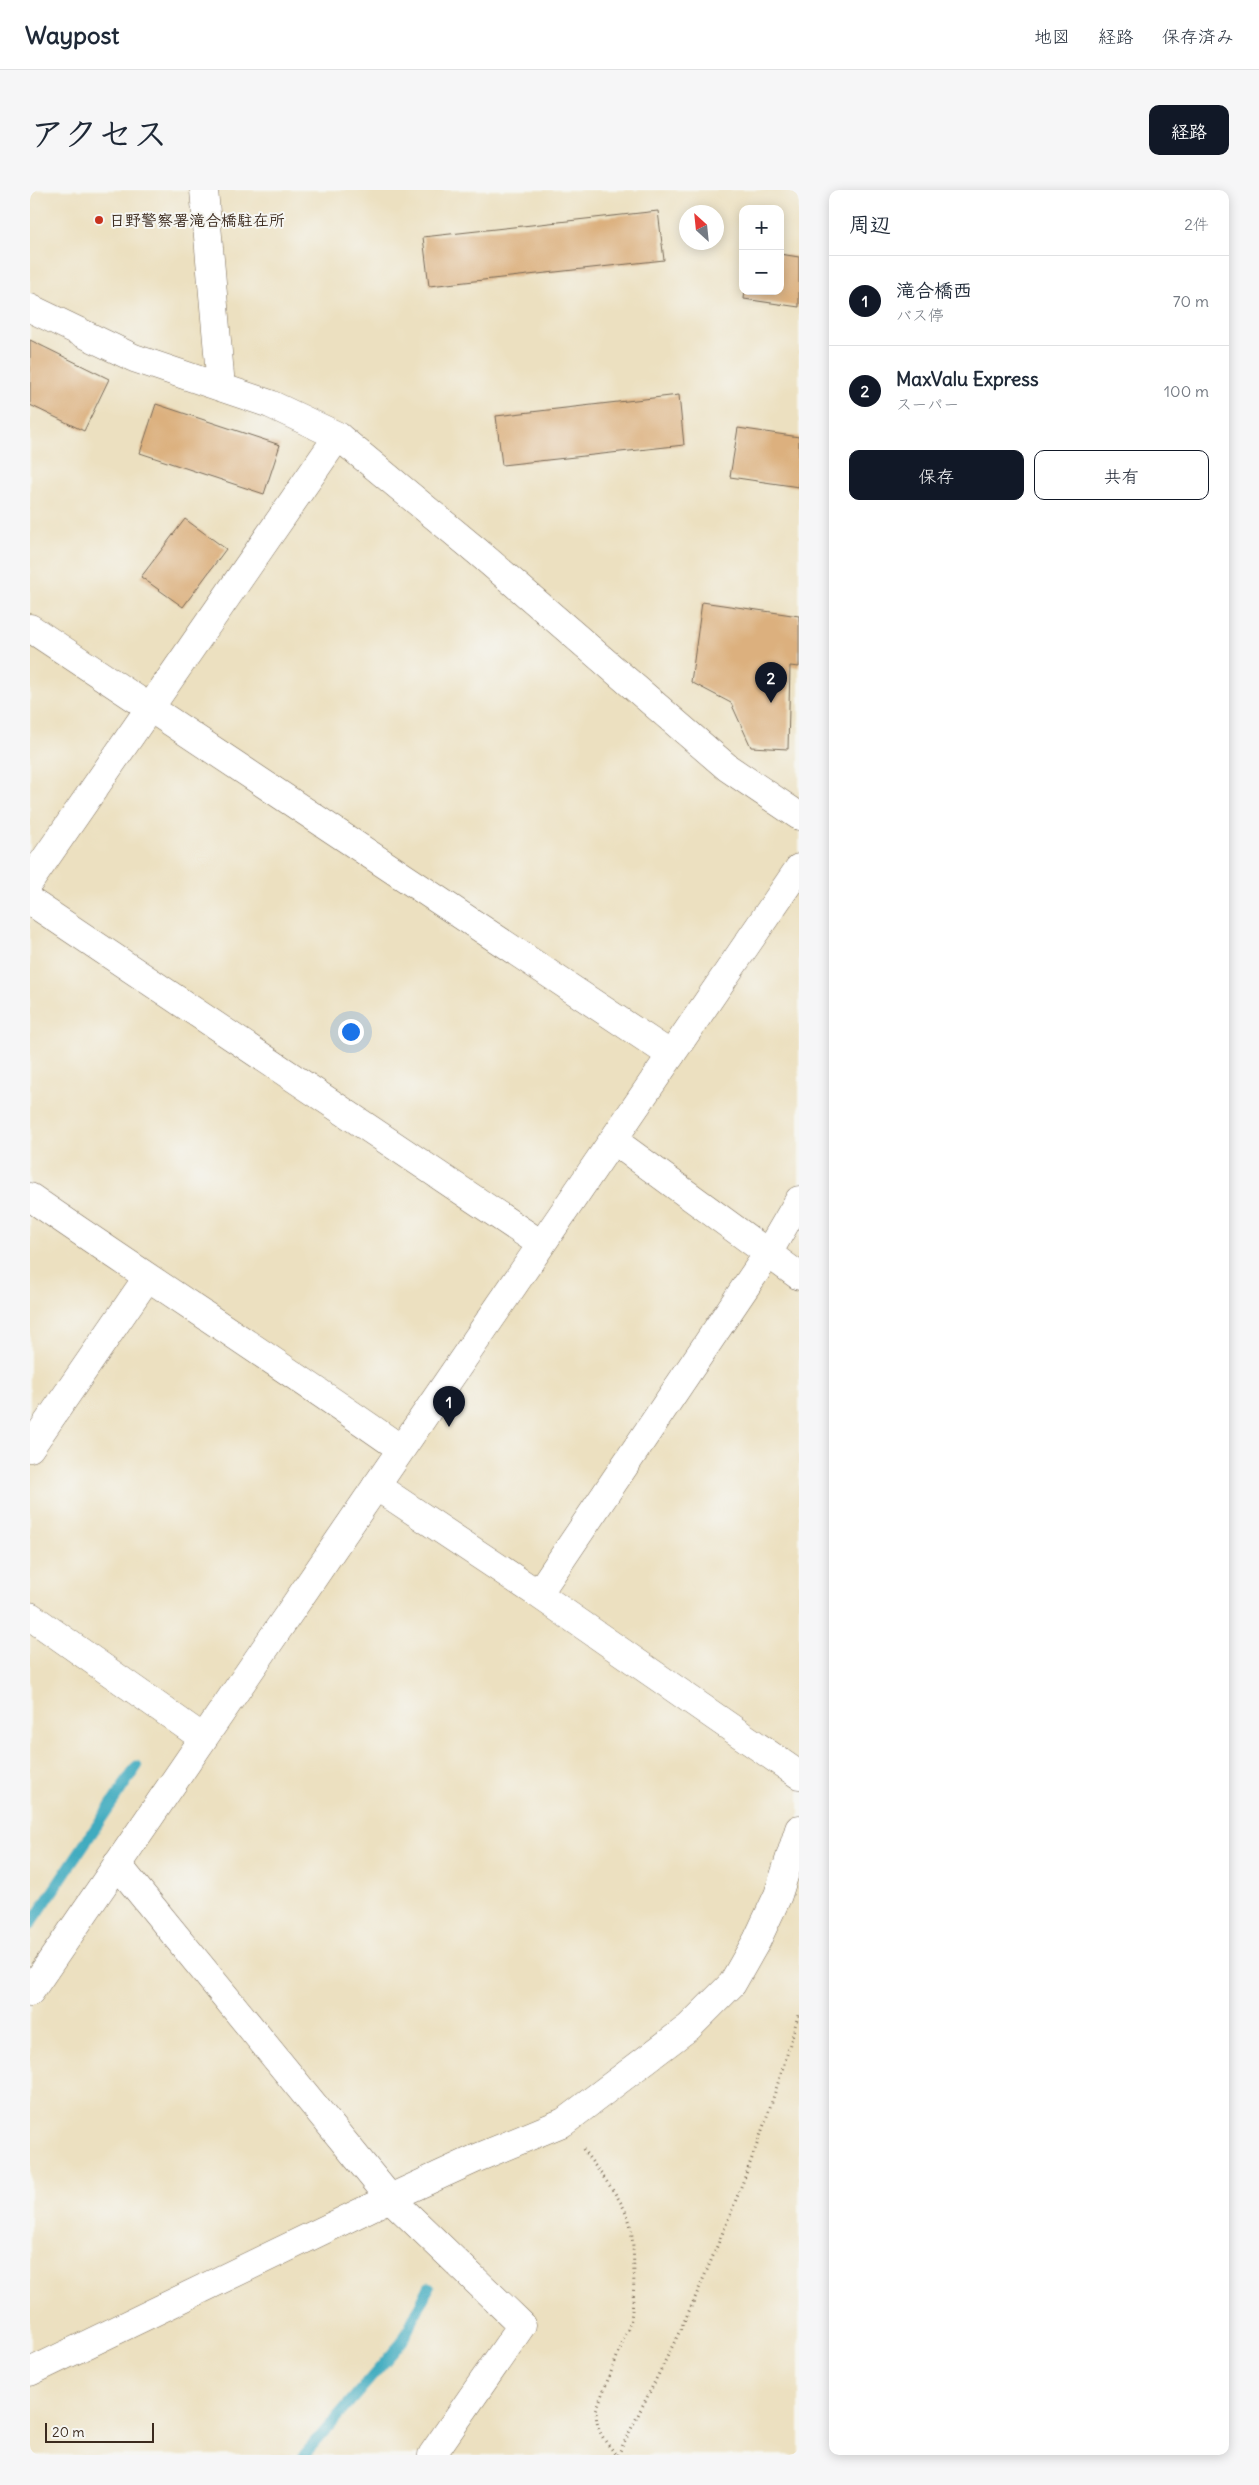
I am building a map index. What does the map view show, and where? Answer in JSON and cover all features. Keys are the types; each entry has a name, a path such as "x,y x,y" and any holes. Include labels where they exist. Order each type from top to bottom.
{"street":[{"path":"204,190 220,387"},
{"path":"30,308 134,358 270,404 338,436 478,552 728,768 799,816"},
{"path":"30,881 338,436"},
{"path":"30,628 671,1054"},
{"path":"30,1992 799,868"},
{"path":"30,901 541,1244"},
{"path":"612,1140 767,1255 799,1276"},
{"path":"30,1197 147,1278 326,1396 401,1449"},
{"path":"538,1594 767,1255 799,1200"},
{"path":"30,1448 147,1278"},
{"path":"376,1486 538,1594 799,1775"},
{"path":"30,1616 203,1738"},
{"path":"30,2372 390,2198 477,2158 564,2122 689,2027 732,1984 757,1940 778,1895 799,1829"},
{"path":"118,1864 390,2198 522,2325 432,2455"}],"path":[{"path":"564,2122 629,2220 635,2288 633,2311 630,2324 596,2410 596,2423 601,2437 618,2455 704,2278 762,2131 785,2065 799,2012"}],"building":[{"path":"658,211 664,260 429,286 423,237"},
{"path":"784,255 799,257 799,307 744,299 744,295 784,295"},
{"path":"30,340 109,379 84,431 30,405"},
{"path":"679,395 684,445 502,465 496,416"},
{"path":"156,404 280,445 264,494 140,453"},
{"path":"738,428 799,437 799,487 730,477"},
{"path":"185,519 226,549 183,607 141,577"},
{"path":"702,602 799,616 799,667 790,666 788,749 751,747 731,703 691,682"}],"waterway":[{"path":"30,1925 137,1766"},
{"path":"304,2455 402,2342 429,2287"}],"place":[{"name":"日野警察署滝合橋駐在所","path":"99,220"},
{"name":"MaxValu Express","path":"771,703"},
{"name":"滝合橋西","path":"449,1427"}]}
